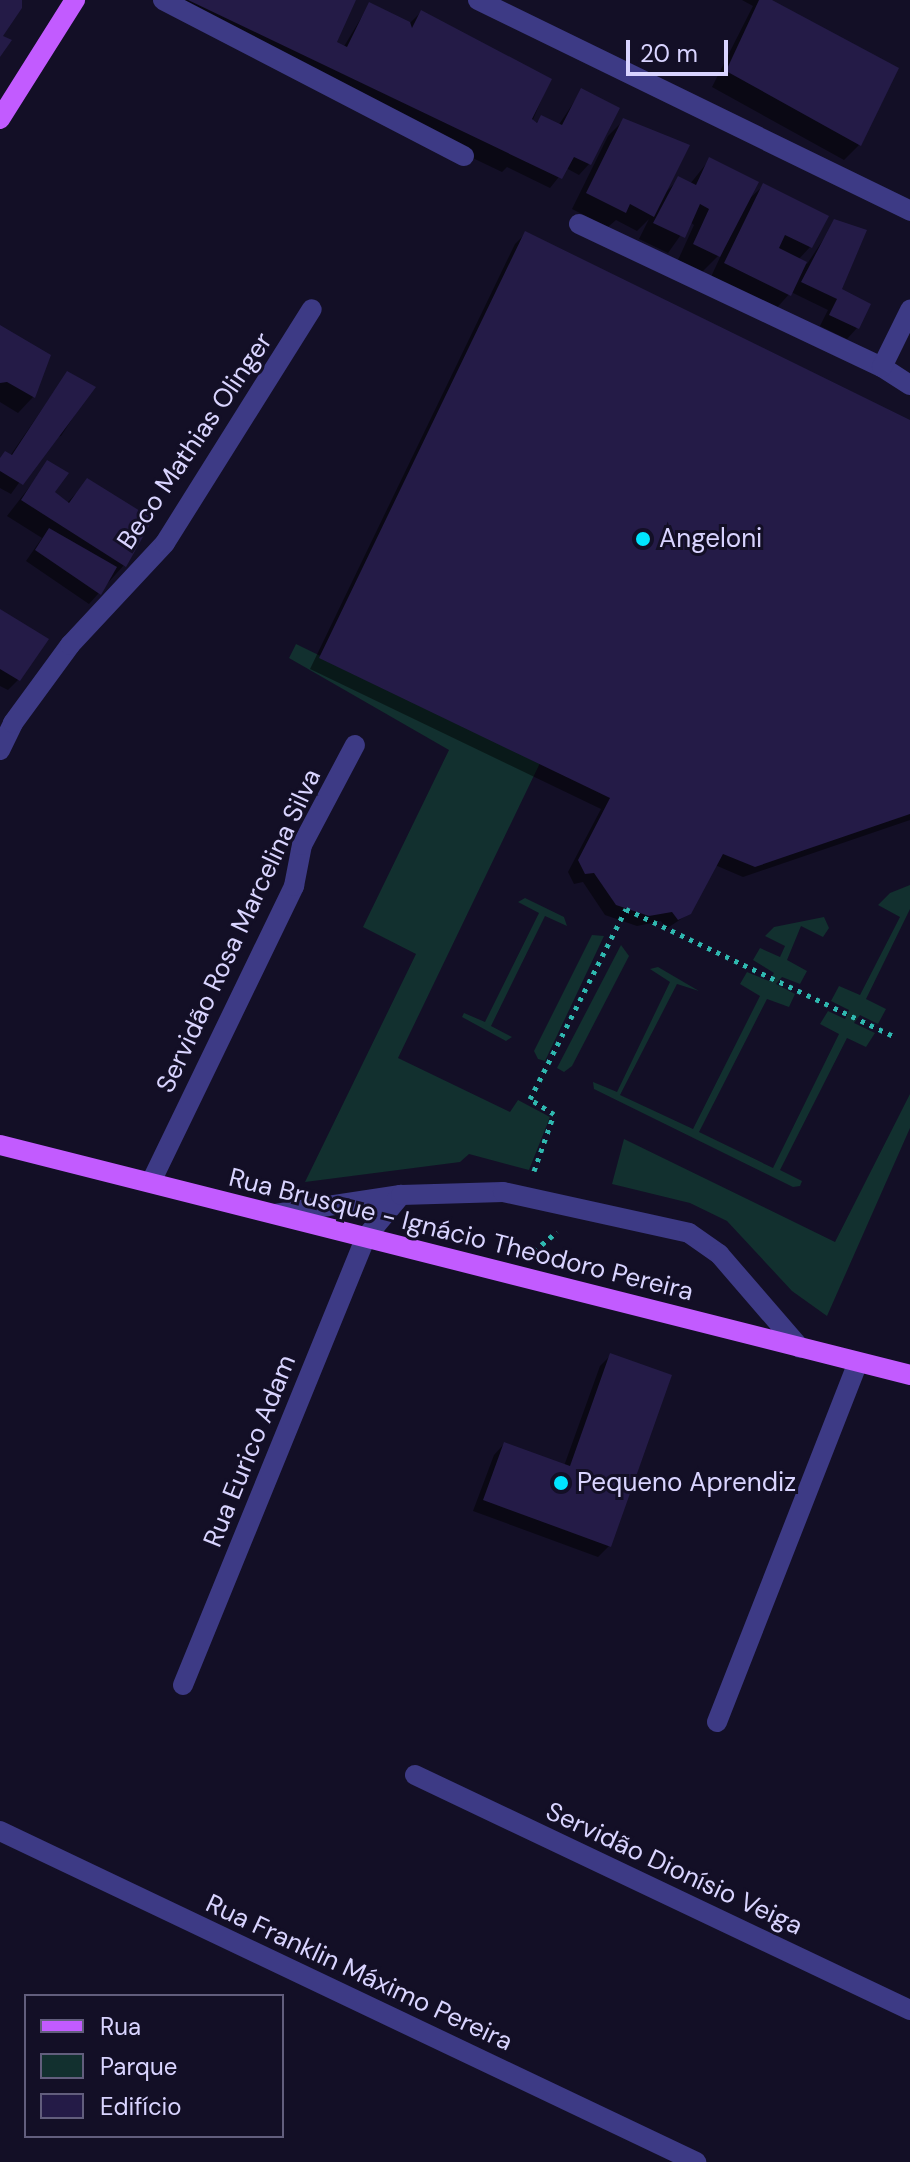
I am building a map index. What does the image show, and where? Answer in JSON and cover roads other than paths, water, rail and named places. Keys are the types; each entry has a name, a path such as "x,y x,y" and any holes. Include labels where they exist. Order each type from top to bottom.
{"main road":[{"path":"3,108 75,0"},
{"name":"Rua Brusque - Ignácio Theodoro Pereira","path":"0,1145 910,1375"}],"street":[{"path":"163,0 464,156"},
{"path":"478,0 910,211"},
{"path":"579,224 882,367 910,385"},
{"name":"Beco Mathias Olinger","path":"0,750 28,701 70,645 165,543 312,309"},
{"path":"882,367 910,310"},
{"name":"Servidão Rosa Marcelina Silva","path":"151,1182 294,886 302,845 355,745"},
{"path":"273,1214 401,1195 470,1189 566,1205 689,1233 719,1254 800,1348"},
{"name":"Rua Eurico Adam","path":"183,1685 366,1237 401,1195"},
{"path":"717,1722 857,1364"},
{"name":"Servidão Dionísio Veiga","path":"415,1775 910,2010"},
{"name":"Rua Franklin Máximo Pereira","path":"0,1831 696,2162"}],"place":[{"name":"Angeloni","path":"643,539"},
{"name":"Pequeno Aprendiz","path":"561,1483"}]}
